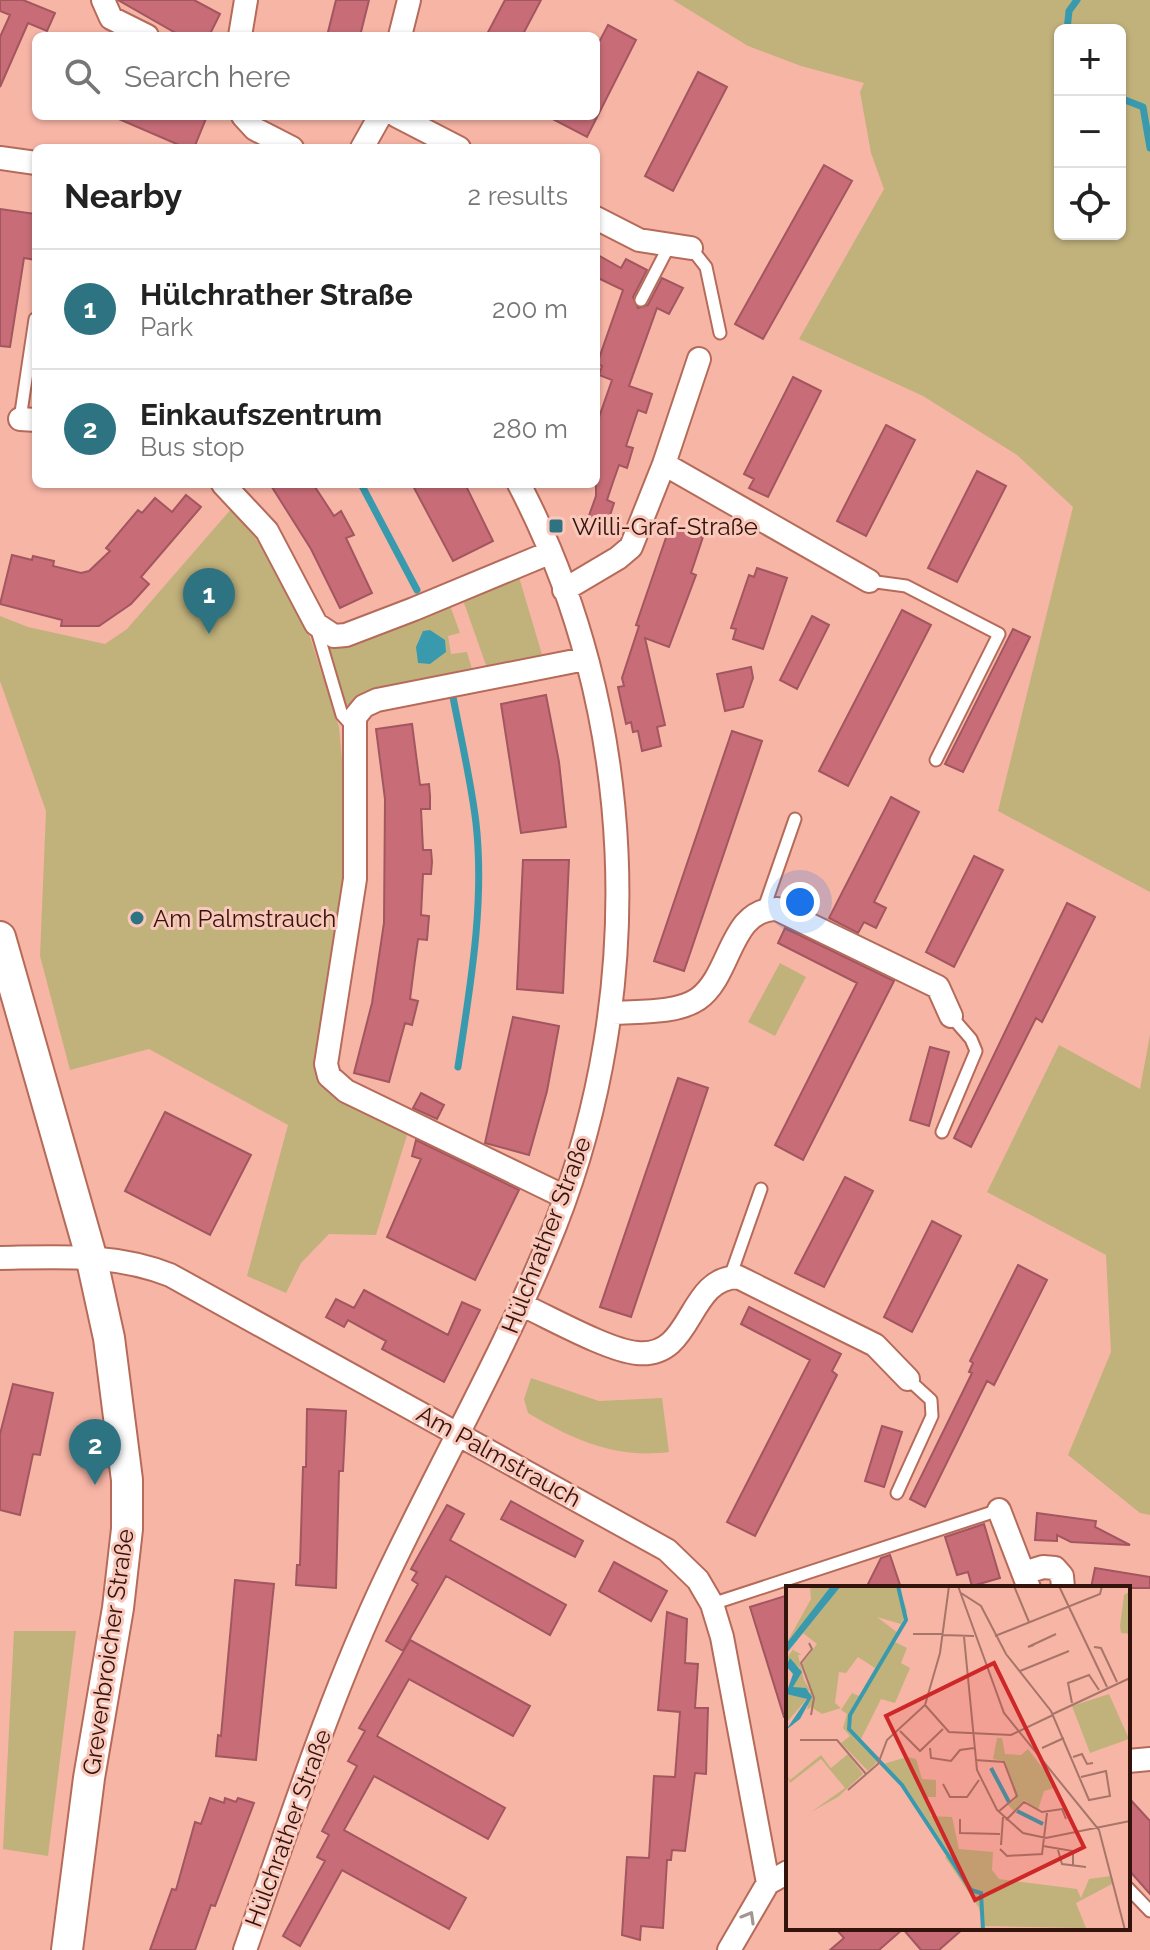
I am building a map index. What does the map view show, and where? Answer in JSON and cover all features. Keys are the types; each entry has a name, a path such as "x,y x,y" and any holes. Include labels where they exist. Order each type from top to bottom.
{"main road":[{"name":"Grevenbroicher Straße","path":"0,937 91,1256 117,1390 128,1500 118,1608 89,1778 67,1950"}],"street":[{"path":"103,0 111,18 139,32"},
{"path":"241,32 246,0"},
{"path":"401,32 409,0"},
{"path":"247,120 255,129 284,144"},
{"path":"364,144 378,120"},
{"path":"405,120 451,144"},
{"path":"0,158 32,162"},
{"path":"600,220 639,240 680,247"},
{"path":"564,590 631,547 664,464 699,359"},
{"path":"664,464 869,581"},
{"path":"227,488 267,531 316,624 329,635 346,635 549,553"},
{"name":"Hülchrather Straße","path":"245,1950 345,1671 387,1576 461,1433 522,1305 565,1197 593,1112 612,1013 617,946 617,840 608,757 585,659 564,590 521,488"},
{"path":"565,1197 353,1095 329,1076 327,1047 344,968 355,879 358,822 352,726 364,706 377,700 585,659"},
{"path":"612,1013 679,1007 700,998 720,976 739,930 763,911 777,909 793,914 938,987 951,1016"},
{"name":"Am Palmstrauch","path":"0,1258 91,1256 134,1263 170,1275 461,1433 667,1550 691,1571 712,1604 778,1877"},
{"path":"522,1305 623,1350 655,1353 676,1341 708,1289 730,1277 761,1285 875,1345 908,1379"},
{"path":"999,1510 1026,1581 1043,1567 1055,1568 1062,1576 1063,1586"},
{"path":"1130,1761 1150,1759"},
{"path":"729,1950 778,1877"}],"lane":[{"path":"641,300 680,247 706,267 720,333"},
{"path":"28,419 32,362"},
{"path":"869,581 906,586 999,634 936,760"},
{"path":"316,624 342,715 352,726"},
{"path":"763,911 795,819"},
{"path":"942,1132 976,1051 971,1039 951,1016"},
{"path":"730,1277 761,1189"},
{"path":"897,1493 932,1416 931,1400 908,1379"},
{"path":"712,1604 999,1510"},
{"path":"1130,1890 1150,1911"}],"shaded area":[{"path":"673,0 1150,0 1150,892 998,811 1073,507 1017,455 923,396 799,339 884,189 871,153 860,92 864,83 801,66 748,46"},
{"path":"232,508 266,552 310,637 339,727 346,805 345,888 314,1065 323,1088 408,1132 376,1235 329,1234 301,1263 286,1293 247,1276 288,1125 149,1049 70,1070 40,956 46,811 0,681 0,616 28,627 105,644 127,629"},
{"path":"519,577 543,658 487,668 463,600"},
{"path":"448,600 460,633 448,636 451,654 467,652 474,676 356,700 345,710 325,646 339,646 371,637"},
{"path":"780,963 806,977 775,1036 748,1022"},
{"path":"1150,1035 1150,1515 1140,1513 1068,1455 1111,1352 1106,1255 987,1192 1059,1045 1140,1089"},
{"path":"531,1378 599,1401 662,1398 669,1452 613,1450 545,1423 528,1413 524,1399"},
{"path":"14,1631 76,1631 48,1856 3,1849"}],"water":[{"path":"430,630 445,640 446,652 430,664 418,663 416,647 423,631"}],"building":[{"path":"0,0 23,0 55,13 47,31 28,23 0,87 0,37 10,15 0,11"},
{"path":"118,0 194,0 220,14 211,32 174,32"},
{"path":"336,0 369,0 361,32 328,32"},
{"path":"505,0 541,0 524,32 488,32"},
{"path":"608,25 636,40 600,111 600,40"},
{"path":"698,72 727,87 673,191 645,176"},
{"path":"121,120 205,120 196,144 177,144"},
{"path":"555,120 596,120 587,137"},
{"path":"824,165 852,181 763,339 735,324"},
{"path":"0,209 32,213 32,259 24,258 10,347 0,346"},
{"path":"600,256 621,268 626,259 647,270 633,297 638,308 648,305 662,278 683,288 669,314 657,308 629,386 652,394 646,413 638,410 626,446 633,448 627,468 619,465 613,482 607,500 614,503 605,531 586,524 596,488 600,488 600,414 612,380 600,375 600,355 623,290 600,279"},
{"path":"793,377 821,391 768,497 749,488 754,479 744,474"},
{"path":"886,425 915,440 866,536 837,521"},
{"path":"977,471 1006,486 957,582 928,568"},
{"path":"273,488 316,488 334,516 341,511 354,535 346,538 372,593 340,608 311,549"},
{"path":"414,488 467,488 493,541 453,561"},
{"path":"186,495 201,507 141,577 149,584 131,604 99,626 61,626 62,620 0,604 12,555 54,561 53,566 81,573 89,571 110,551 106,548 138,510 142,513 155,498 172,512"},
{"path":"670,526 703,537 691,573 696,575 669,647 645,638 665,725 657,727 661,746 642,751 638,731 633,732 631,722 626,724 618,687 624,686 622,678 639,626 636,625"},
{"path":"757,568 787,578 763,649 733,639 736,629 731,628 749,575 754,577"},
{"path":"902,610 931,625 848,786 819,771"},
{"path":"812,616 829,625 797,689 780,680"},
{"path":"1013,629 1030,637 963,772 945,764"},
{"path":"751,667 753,678 743,707 725,711 717,674"},
{"path":"546,695 559,762 566,827 521,833 501,704"},
{"path":"412,724 420,785 429,784 430,809 421,809 423,850 431,850 432,862 431,874 423,874 421,915 429,916 427,940 418,939 415,960 410,999 418,1001 412,1025 405,1023 389,1082 354,1073 372,1003 384,923 385,799 376,729"},
{"path":"732,731 762,741 684,971 654,961"},
{"path":"891,797 919,812 874,902 886,908 876,928 864,922 858,933 829,918"},
{"path":"974,856 1003,870 954,967 926,952"},
{"path":"523,860 569,860 563,993 517,989"},
{"path":"1067,903 1095,917 1042,1022 1036,1018 971,1147 954,1138"},
{"path":"785,928 894,981 803,1160 775,1145 857,983 778,943"},
{"path":"513,1017 559,1026 547,1091 529,1155 485,1143"},
{"path":"930,1047 949,1052 929,1126 910,1120"},
{"path":"678,1078 708,1088 631,1317 600,1307"},
{"path":"421,1093 444,1105 437,1119 413,1108"},
{"path":"165,1112 251,1155 210,1235 125,1191"},
{"path":"416,1140 519,1190 475,1280 387,1237 421,1159 412,1156"},
{"path":"845,1177 873,1191 824,1287 795,1273"},
{"path":"932,1221 961,1236 912,1332 884,1317"},
{"path":"1018,1265 1047,1280 994,1385 987,1381 925,1507 910,1499 972,1373 969,1372 973,1363 970,1361"},
{"path":"364,1290 448,1335 462,1302 480,1310 444,1382 382,1349 386,1341 348,1320 344,1327 326,1317 336,1299 354,1308"},
{"path":"749,1307 841,1354 832,1371 837,1375 755,1536 727,1522 810,1360 741,1324"},
{"path":"13,1384 53,1393 40,1455 33,1454 20,1515 0,1510 0,1434"},
{"path":"307,1409 346,1411 343,1471 339,1471 336,1588 296,1585 297,1565 300,1565"},
{"path":"882,1426 902,1432 884,1487 865,1481"},
{"path":"511,1501 583,1541 575,1557 501,1519"},
{"path":"447,1505 464,1514 450,1540 566,1605 550,1635 446,1576 403,1651 386,1641 418,1584 412,1580 417,1572 411,1569"},
{"path":"1037,1513 1096,1521 1095,1527 1130,1545 1071,1542 1057,1535 1057,1541 1035,1540"},
{"path":"984,1524 1000,1578 972,1586 968,1572 957,1575 945,1537"},
{"path":"890,1555 900,1586 867,1586 881,1558"},
{"path":"614,1562 667,1591 651,1621 599,1591"},
{"path":"1095,1568 1150,1577 1150,1588 1091,1586"},
{"path":"235,1580 274,1584 256,1760 216,1756 218,1735 221,1736"},
{"path":"786,1596 786,1717 784,1717 750,1607"},
{"path":"667,1612 687,1619 685,1663 698,1664 695,1708 708,1708 706,1774 695,1773 685,1851 672,1850 671,1860 667,1860 663,1928 641,1926 640,1940 622,1935 627,1857 649,1858 654,1776 675,1777 680,1712 658,1710"},
{"path":"410,1640 530,1706 513,1736 409,1679 377,1736 505,1808 488,1839 374,1776 344,1830 466,1898 449,1929 342,1870 300,1946 283,1936 325,1861 317,1857 329,1835 322,1831 357,1766 348,1761 365,1731 359,1728"},
{"path":"210,1798 224,1803 225,1798 236,1802 238,1798 254,1803 215,1906 211,1905 195,1950 150,1950 172,1889 176,1890 195,1822 201,1824"},
{"path":"1130,1799 1150,1821 1150,1894 1130,1871"},
{"path":"837,1930 902,1930 879,1950 830,1950 844,1938"},
{"path":"904,1930 962,1930 939,1950 921,1950"}],"waterway":[{"path":"1068,24 1069,11 1077,0"},
{"path":"1126,100 1143,107 1150,148"},
{"path":"363,488 417,590"},
{"path":"453,697 476,823 479,884 475,945 458,1067"}],"place":[{"name":"Willi-Graf-Straße","path":"556,526"},
{"name":"Hülchrather Straße","path":"209,634"},
{"name":"Am Palmstrauch","path":"137,918"},
{"name":"Einkaufszentrum","path":"95,1485"}]}
